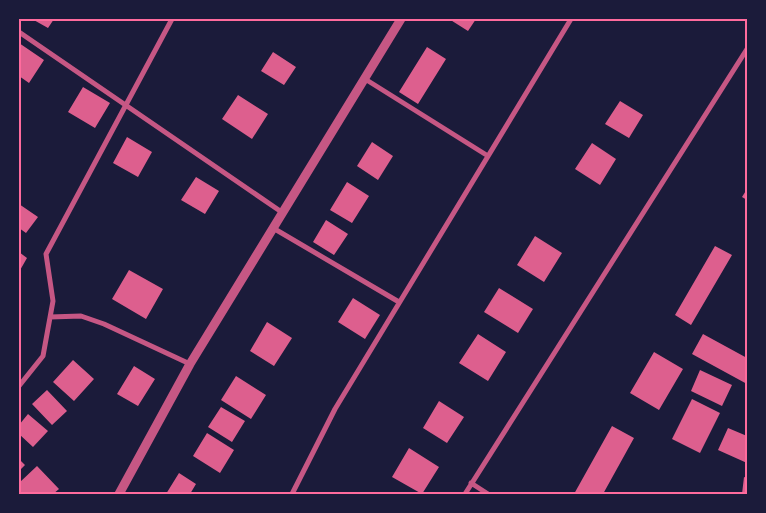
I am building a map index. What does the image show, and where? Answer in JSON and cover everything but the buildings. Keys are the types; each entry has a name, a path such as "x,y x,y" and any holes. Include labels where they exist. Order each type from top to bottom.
{"street":[{"path":"19,386 44,356 53,301 46,254 172,19"},
{"path":"292,494 335,409 571,19"},
{"path":"119,494 190,364 365,79 399,20"},
{"path":"19,32 283,213"},
{"path":"465,494 747,48"},
{"path":"365,79 488,156"},
{"path":"273,228 399,302"},
{"path":"50,317 81,316 104,324 190,364"},
{"path":"471,483 488,494"}]}
